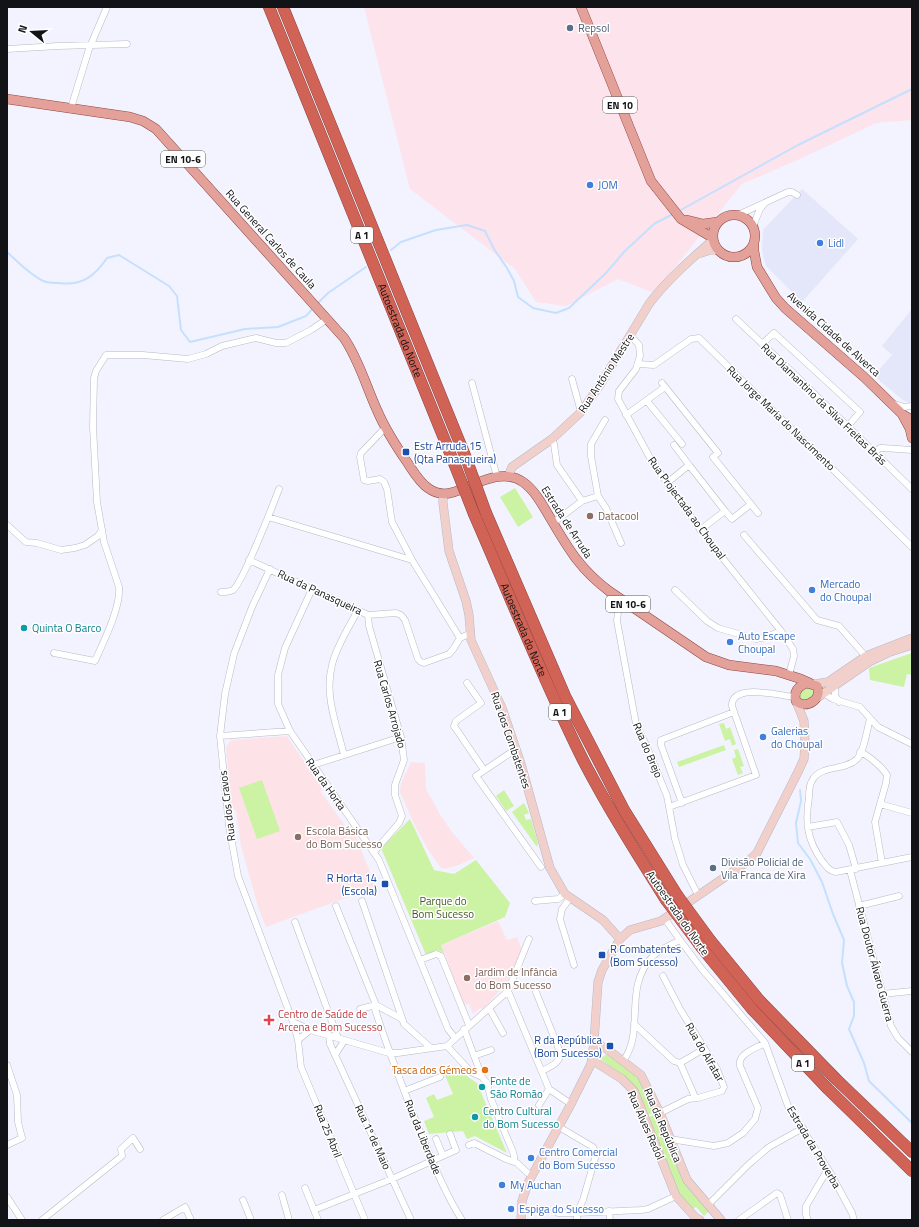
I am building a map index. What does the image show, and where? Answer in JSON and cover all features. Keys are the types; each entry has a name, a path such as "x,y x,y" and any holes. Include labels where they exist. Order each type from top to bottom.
{"highway":[{"name":"Autoestrada do Norte","path":"269,7 474,514 554,701 613,816 666,900 702,948 752,1009 811,1072 912,1171"},
{"name":"Autoestrada do Norte","path":"283,7 466,458 486,513 568,703 624,810 678,895 710,940 760,1001 837,1080 912,1152"}],"main road":[{"name":"EN 10","path":"581,7 651,181 674,211 686,223 713,239"},
{"name":"Rua General Carlos de Caula","path":"7,99 133,117 156,129 344,338 351,350 386,428 423,485 430,490 443,494"},
{"name":"EN 10","path":"674,211 688,220 698,223 717,222 727,216 738,215"},
{"path":"717,222 713,233 713,239 718,250 729,257 740,257 747,252 754,243 755,237 753,226 747,219 738,215"},
{"name":"Avenida Cidade de Alverca","path":"754,243 757,267 776,298 785,308 864,377 890,402 902,414 912,430"},
{"name":"Avenida Cidade de Alverca","path":"740,257 757,267"},
{"path":"443,494 453,492 482,481 508,476"},
{"name":"Estrada de Arruda","path":"508,476 520,480 529,488 584,569 594,580 697,652 710,659 729,665 776,671 789,675 816,692"},
{"path":"789,675 793,681 796,697 803,705 816,692 802,685 796,697"}],"street":[{"path":"71,108 91,45 107,7"},
{"path":"7,49 127,44"},
{"path":"738,215 788,192 797,194"},
{"path":"753,226 760,209 766,202"},
{"name":"Rua António Mestre","path":"508,476 514,465 552,439 581,412 600,385 649,304 658,292 713,239"},
{"name":"Rua António Mestre","path":"694,257 706,251 718,250"},
{"path":"54,653 95,661 106,638 120,595 119,587 104,542 97,502 93,427 94,378 96,371 106,355 143,355 188,360 206,354 222,346 256,338 276,343 286,343 311,330 326,319"},
{"name":"Rua Diamantino da Silva Freitas Brás","path":"736,320 912,489"},
{"path":"762,344 774,333 860,412 848,426"},
{"path":"630,335 639,345 640,349 638,364"},
{"name":"Rua Jorge Maria do Nascimento","path":"638,364 654,365 691,339 700,338 912,547"},
{"name":"Rua Projectada ao Choupal","path":"638,364 619,391 618,399 649,456 700,530 781,631 794,653 789,675"},
{"path":"572,379 581,412"},
{"path":"472,383 497,477"},
{"path":"626,415 647,400 663,385 718,453 713,457 758,513"},
{"path":"647,400 682,444"},
{"path":"890,402 904,407 912,406"},
{"path":"605,420 590,446 590,456 598,496 606,508 621,544"},
{"path":"386,428 361,453 363,477 366,481 378,479 384,482 387,489 392,522 412,560 460,638 469,634"},
{"path":"903,450 910,445 912,430"},
{"path":"552,439 557,465 582,501"},
{"path":"674,445 732,519 751,504"},
{"path":"875,452 880,448 912,450"},
{"path":"667,483 690,465"},
{"path":"220,592 233,590 250,560 279,489"},
{"name":"Rua dos Combatentes","path":"443,494 443,511 449,551 466,601 470,620 469,634 502,708 516,749 550,868 568,896 603,920 620,939"},
{"path":"553,523 582,501 598,496"},
{"path":"700,530 725,511"},
{"path":"268,517 412,560"},
{"path":"7,525 26,542 37,543 61,550 84,545 98,536 102,530"},
{"path":"744,535 817,620 839,626 868,659"},
{"name":"Rua da Panasqueira","path":"250,560 368,615 394,613 402,616 405,620 418,659 421,662 449,654 460,638"},
{"name":"Rua dos Cravos","path":"270,569 252,607 234,654 225,694 220,736 229,826 238,876 293,1022 298,1040"},
{"name":"Rua da Horta","path":"312,589 285,648 278,676 278,704 290,731 379,860 448,1030 454,1038"},
{"path":"675,590 707,621 718,628 759,639 781,631"},
{"name":"Rua do Brejo","path":"624,601 618,612 617,621 636,724 660,777 683,865 698,896"},
{"path":"344,755 332,708 329,685 332,665 340,645 358,610"},
{"name":"Rua Carlos Arrojado","path":"368,615 368,626 401,738 404,760 395,785 395,796 402,816 399,823 374,852"},
{"path":"521,1220 522,1201 531,1176 587,1075 592,1060 599,978 620,939 630,930 657,923 665,919 747,862 757,853 801,765 804,751 804,722 807,710 816,692 828,682 868,659 912,638"},
{"path":"816,692 835,685 868,659 912,644"},
{"path":"467,683 481,703 456,721 454,728 484,770"},
{"path":"835,685 835,695 839,702"},
{"path":"669,807 756,775 734,712 732,704 733,699 736,696 754,691 796,697 804,722"},
{"path":"816,692 839,702 860,707 878,727 912,744"},
{"path":"682,803 660,745 661,740 734,712"},
{"path":"870,719 857,759 849,764 821,772 813,779 810,786 807,813 808,827 813,845 828,868 836,872 853,870 912,857"},
{"path":"220,736 290,731"},
{"path":"313,765 401,738"},
{"path":"516,749 476,776 541,867"},
{"path":"860,752 865,754 887,775 875,825 882,863"},
{"path":"880,804 912,813"},
{"name":"Rua Doutor Álvaro Guerra","path":"808,827 837,822 849,845 859,906 891,1026 898,1038 912,1052"},
{"path":"535,901 558,899 568,896"},
{"path":"568,896 562,909 560,919 574,965"},
{"path":"859,906 898,896"},
{"path":"362,901 402,1019 406,1026 431,1048"},
{"name":"Rua da Liberdade","path":"336,906 376,1005 374,1006 389,1053 432,1162 451,1203 462,1220"},
{"name":"Estrada da Proverba","path":"665,919 680,940 765,1043 788,1106 828,1169 852,1213 854,1220"},
{"path":"295,922 338,1038"},
{"path":"293,1022 310,1030 344,1041 389,1053 447,1046 454,1038 508,991 529,940"},
{"path":"623,1061 630,1050 634,1024 635,997 641,975 653,957 680,940"},
{"path":"420,960 436,954 441,956 467,1027 474,1056 482,1077"},
{"name":"Rua do Alfatar","path":"660,1113 688,1099 695,1097 698,1098 722,1090 724,1087 717,1069 680,1009 663,976"},
{"path":"508,991 549,1089 571,1104"},
{"path":"882,994 912,991"},
{"path":"536,992 560,1052 557,1062 542,1071"},
{"path":"360,1009 376,1005 402,1019"},
{"path":"489,1008 503,1033"},
{"path":"634,1024 674,1061 680,1063 695,1097"},
{"path":"298,1040 310,1030"},
{"name":"Rua 1º de Maio","path":"329,1035 330,1044 412,1220"},
{"name":"Rua 25 Abril","path":"298,1040 301,1067 365,1220"},
{"path":"335,1055 344,1041"},
{"name":"Rua da República","path":"594,1042 607,1049 641,1075 660,1113 687,1180 721,1220"},
{"path":"670,1139 714,1146 728,1143 743,1133 756,1119 758,1108 740,1066 739,1060 742,1056 765,1043"},
{"path":"447,1046 471,1072 482,1077 487,1082 491,1100 513,1152 514,1162"},
{"path":"680,1063 704,1049"},
{"path":"474,1056 491,1050"},
{"name":"Rua Alves Redol","path":"592,1060 622,1079 634,1091 676,1196 696,1219"},
{"path":"7,1066 17,1095 18,1122 22,1138 7,1145"},
{"path":"404,1091 440,1077"},
{"path":"539,1106 549,1089"},
{"path":"559,1127 596,1150 596,1155 583,1200 577,1213 577,1220"},
{"path":"708,1205 749,1164 769,1147 803,1128"},
{"path":"314,1210 392,1179 456,1150 450,1134"},
{"path":"42,1220 122,1156 121,1149 133,1138 140,1149"},
{"path":"436,1139 443,1156"},
{"path":"469,1145 474,1143 519,1164 527,1174 531,1176"},
{"path":"808,1220 806,1215 806,1206 828,1169"},
{"path":"305,1188 318,1220"},
{"path":"739,1220 778,1193 780,1194 788,1220"},
{"path":"282,1195 289,1220"},
{"path":"558,1213 648,1209 676,1196"},
{"path":"7,1197 22,1220"},
{"path":"244,1200 251,1220"},
{"path":"163,1220 185,1207 191,1220"},
{"path":"609,1211 610,1220"}],"shaded area":[{"path":"364,7 912,7 912,120 876,123 800,159 742,184 654,293 618,279 566,306 536,302 515,269 410,189"},
{"path":"802,189 858,239 802,302 766,266 762,251 763,230"},
{"path":"912,309 912,401 909,403 903,400 874,376 892,355 882,346"},
{"name":"Escola Básica do Bom Sucesso","path":"287,736 321,787 321,792 346,827 353,829 376,887 266,927 258,907 241,846 236,811 231,806 226,747 231,740"},
{"path":"411,762 425,763 426,789 452,832 474,858 459,865 444,869 441,868 429,851 416,828 400,792 401,783"},
{"path":"498,921 507,940 517,937 522,950 506,984 483,1009 480,1008 473,1014 469,1004 464,1005 441,945"}],"green space":[{"path":"515,488 533,517 518,527 500,497"},
{"path":"912,653 912,675 907,674 904,687 870,680 869,668"},
{"path":"807,686 813,688 814,693 809,701 800,699 798,693"},
{"path":"724,723 726,729 730,727 736,744 732,746 730,739 725,741 719,724"},
{"path":"724,745 726,750 679,767 677,762"},
{"path":"738,749 744,766 740,767 743,773 738,775 732,759 736,757 734,750"},
{"path":"262,780 280,831 257,839 239,788"},
{"path":"504,790 514,806 506,811 496,796"},
{"path":"524,803 529,813 524,815 526,820 531,819 538,843 537,847 512,812"},
{"name":"Parque do Bom Sucesso","path":"410,819 434,870 454,874 476,860 510,903 505,917 441,945 444,953 437,950 426,955 381,848"},
{"path":"600,1054 603,1057 606,1054 610,1057 612,1055 636,1073 656,1111 648,1115 616,1071 598,1057"},
{"path":"459,1068 477,1083 507,1153 475,1136 467,1139 463,1131 429,1134 424,1121 434,1117 426,1098 434,1094 437,1100 453,1094 444,1073"},
{"path":"657,1113 682,1177 710,1210 704,1216 696,1207 691,1210 675,1189 647,1118"}],"waterway":[{"path":"679,211 798,145 912,89"},
{"path":"391,250 401,242 436,230 467,225 485,231 494,249 514,281 518,297 533,308 556,313 569,308 654,224 673,214"},
{"path":"7,252 28,271 43,281 67,284 81,281 93,275 107,258 119,255 169,286 177,296 181,330 190,342 245,329 278,327 306,316 314,307"},
{"path":"317,304 328,293 366,267"},
{"path":"800,790 801,801 796,823 798,843 810,859 822,882 844,940 842,963 847,986 854,1002 854,1016 849,1029 864,1063 869,1081 912,1123"}],"place":[{"name":"Repsol","path":"570,28"},
{"name":"JOM","path":"590,185"},
{"name":"Lidl","path":"820,243"},
{"name":"Estr Arruda 15 (Qta Panasqueira)","path":"406,452"},
{"name":"Datacool","path":"590,516"},
{"name":"Mercado do Choupal","path":"812,590"},
{"name":"Quinta O Barco","path":"24,628"},
{"name":"Auto Escape Choupal","path":"730,642"},
{"name":"Galerias do Choupal","path":"763,737"},
{"name":"Escola Básica do Bom Sucesso","path":"298,837"},
{"name":"Divisão Policial de Vila Franca de Xira","path":"713,868"},
{"name":"R Horta 14 (Escola)","path":"385,884"},
{"name":"R Combatentes (Bom Sucesso)","path":"602,955"},
{"name":"Jardim de Infância do Bom Sucesso","path":"467,978"},
{"name":"Centro de Saúde de Arcena e Bom Sucesso","path":"269,1020"},
{"name":"R da República (Bom Sucesso)","path":"610,1046"},
{"name":"Tasca dos Gémeos","path":"485,1070"},
{"name":"Fonte de São Romão","path":"482,1087"},
{"name":"Centro Cultural do Bom Sucesso","path":"475,1117"},
{"name":"Centro Comercial do Bom Sucesso","path":"531,1158"},
{"name":"My Auchan","path":"502,1185"},
{"name":"Espiga do Sucesso","path":"511,1209"}]}
